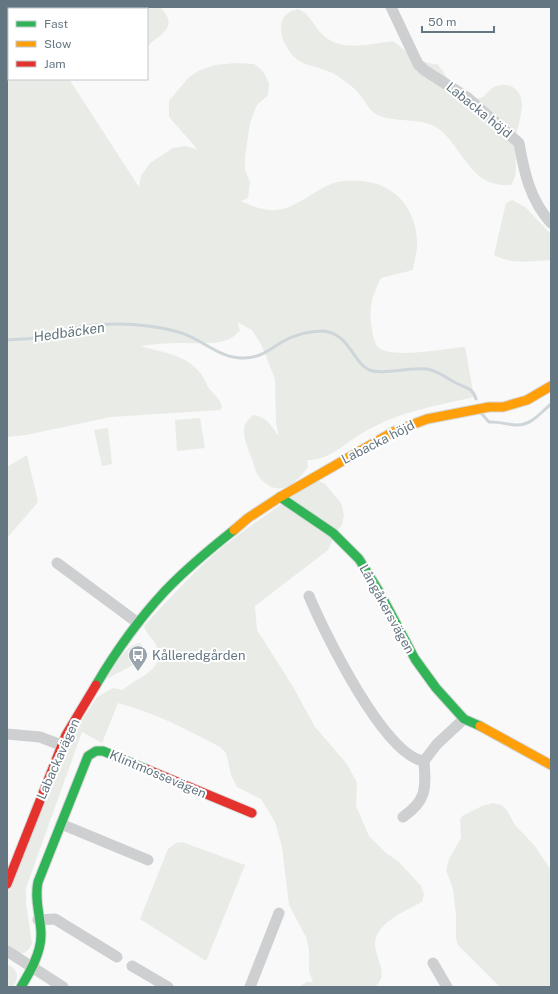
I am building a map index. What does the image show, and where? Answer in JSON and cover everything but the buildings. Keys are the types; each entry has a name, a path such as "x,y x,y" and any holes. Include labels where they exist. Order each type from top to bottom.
{"street":[{"name":"Labacka höjd","path":"392,7 418,64 424,70 468,98 519,143 524,172 531,194 551,223"},
{"name":"Labacka höjd","path":"280,497 371,443 408,425 451,413 489,406 503,407 527,400 551,386"},
{"name":"Labackavägen","path":"7,884 61,745 108,665 138,623 166,591 207,552 248,518 280,497"},
{"name":"Långåkersvägen","path":"280,497 333,533 358,559 380,593 415,659 436,688 464,719 486,728 530,755 551,765"},
{"path":"57,564 138,623"},
{"path":"309,596 341,663 359,693 386,730 410,757 424,761"},
{"path":"402,817 415,809 423,798 426,780 424,761 437,744 464,719"},
{"path":"7,734 40,736 61,745"},
{"name":"Klintmossevägen","path":"21,987 39,950 41,934 38,920 36,890 60,824 85,760 88,756 96,751 103,751 252,813"},
{"path":"60,824 148,860"},
{"path":"250,987 279,913"},
{"path":"38,920 47,918 59,922 117,957"},
{"path":"7,952 63,987"},
{"path":"433,963 447,987"},
{"path":"132,966 168,987"}],"shaded area":[{"path":"160,7 169,21 165,31 148,47 148,8 88,8"},
{"path":"298,9 308,16 319,31 335,43 353,46 393,41 418,59 424,62 437,64 454,87 462,95 479,98 485,95 492,88 500,85 514,88 520,96 522,107 515,140 516,169 514,180 511,185 497,184 486,180 477,174 469,166 448,138 433,125 418,121 380,116 371,110 356,90 339,77 326,70 305,64 293,56 286,46 283,38 281,23 286,15"},
{"path":"7,11 8,80 70,80 139,187 141,176 150,163 173,148 186,146 198,150 169,117 169,101 189,77 200,70 215,65 236,63 254,64 263,71 269,83 268,95 257,105 250,123 245,157 245,170 250,182 248,198 241,201 262,209 283,209 298,203 327,186 337,182 348,181 374,183 385,187 395,194 410,212 417,235 417,248 413,270 381,278 373,297 370,316 375,343 382,350 404,353 465,347 474,397 402,415 374,426 329,455 315,460 307,460 308,467 292,484 279,489 272,487 266,484 258,475 246,443 244,427 253,415 258,416 266,420 279,436 276,423 275,379 262,346 252,330 237,322 240,330 234,336 220,342 164,343 141,346 174,355 195,367 208,387 220,401 222,407 220,410 111,417 26,435 7,437"},
{"path":"512,200 525,207 551,234 551,260 515,261 494,255 506,203"},
{"path":"200,418 205,448 177,451 175,420"},
{"path":"108,428 112,464 102,466 94,430"},
{"path":"27,455 38,502 7,538 7,467"},
{"path":"316,480 325,484 341,503 344,515 342,525 336,532 328,550 255,606 257,630 292,685 315,727 347,764 357,783 356,806 369,836 386,853 398,861 421,886 424,894 422,902 385,924 377,935 375,942 382,976 380,982 374,987 298,987 307,982 313,982 309,971 309,950 306,937 289,905 282,847 275,822 261,799 237,787 231,775 226,753 220,747 158,717 118,703 102,743 82,732 26,888 26,903 32,944 27,951 21,954 7,951 7,887 60,755 97,697 113,688 123,690 152,670 156,665 158,658 157,646 144,626 194,573 237,536"},
{"path":"140,643 146,651 146,657 106,679 125,652 134,645"},
{"path":"493,803 501,805 507,810 515,825 534,845 551,870 551,987 500,987 458,945 456,938 456,914 453,889 446,870 449,859 461,838 460,820 462,816 482,806"},
{"path":"182,842 245,865 206,961 140,919 168,849 176,843"},
{"path":"7,964 16,971 17,974 17,980 13,987 7,987"}],"waterway":[{"name":"Hedbäcken","path":"7,340 44,337 75,328 112,324 139,325 164,328 179,332 196,339 222,354 236,358 250,358 260,355 297,335 323,331 332,333 340,338 361,364 367,369 379,372 413,369 431,370 469,389 475,395 476,399"},
{"name":"Hedbäcken","path":"481,413 489,422 517,425 527,423 536,418 551,404"}],"traffic: fast":[{"path":"280,497 333,533 359,559 380,593 415,659 436,688 464,719 480,726"},
{"path":"96,685 128,636 155,602 190,567 234,530"},
{"path":"21,987 34,962 41,942 41,928 37,902 38,882 88,756 96,751 103,751 146,769"}],"traffic: slow":[{"path":"234,530 248,518 280,497 393,432 427,419 489,407 503,407 527,400 551,386"},
{"path":"480,726 551,765"}],"traffic: jam":[{"path":"7,884 66,735 96,685"},
{"path":"146,769 252,813"}],"place":[{"name":"Kålleredgården","path":"138,672"}]}
